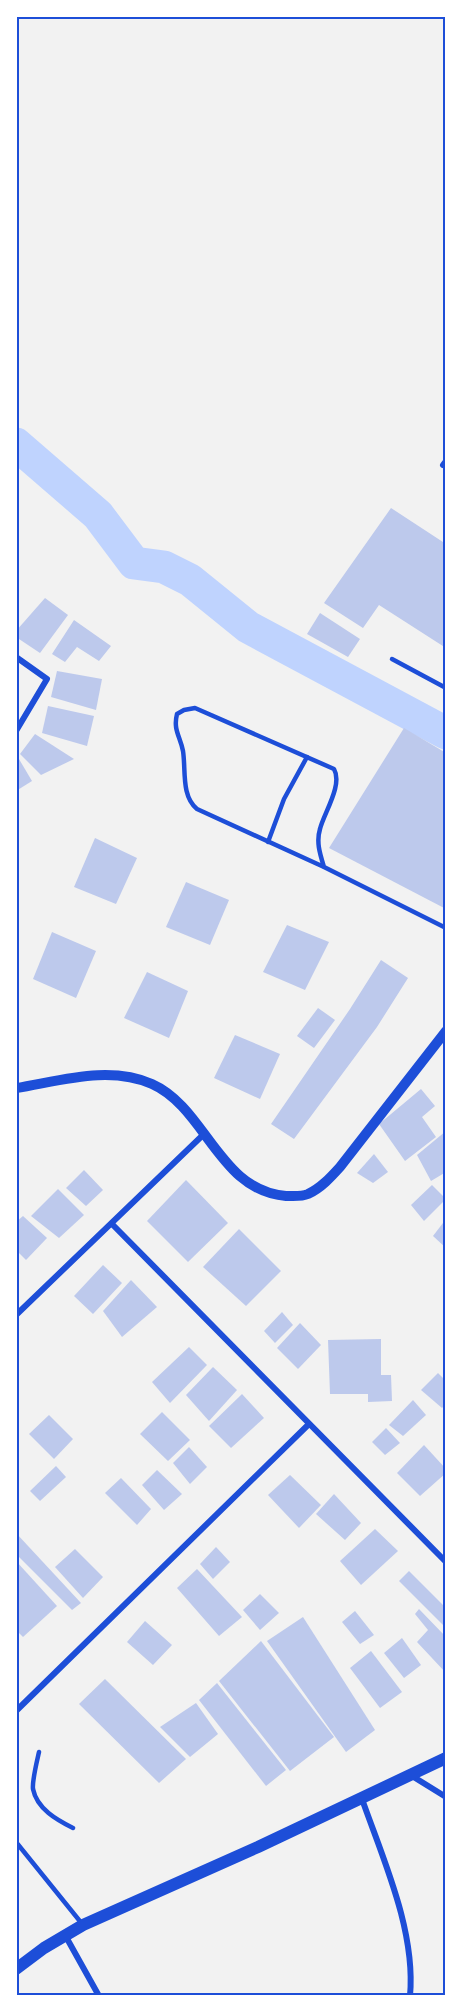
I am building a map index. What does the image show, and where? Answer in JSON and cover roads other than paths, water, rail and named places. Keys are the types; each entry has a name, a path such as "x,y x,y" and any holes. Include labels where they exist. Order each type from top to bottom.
{"main road":[{"path":"16,1969 64,1935 83,1925 258,1848 446,1758"}],"street":[{"path":"16,657 46,679 16,731"},
{"path":"16,1088 104,1075 139,1080 160,1089 179,1103 232,1169 247,1182 277,1195 295,1197 308,1194 323,1184 340,1167 446,1031"},
{"path":"16,1315 204,1134"},
{"path":"112,1224 446,1562"},
{"path":"16,1711 309,1424"},
{"path":"412,1776 446,1797"},
{"path":"362,1799 407,1936 411,1960 410,1995"},
{"path":"64,1935 99,1995"}],"lane":[{"path":"392,659 446,688"},
{"path":"324,867 318,845 319,830 333,795 336,772 334,769 195,708 177,714 175,725 183,751 184,777 191,804 197,809 324,867 446,928"},
{"path":"268,842 284,799 307,757"},
{"path":"39,1752 33,1789 42,1807 57,1820 73,1827"},
{"path":"16,1842 83,1925"}],"waterway":[{"path":"16,444 98,515 134,563 164,567 190,580 248,627 446,733"}]}
